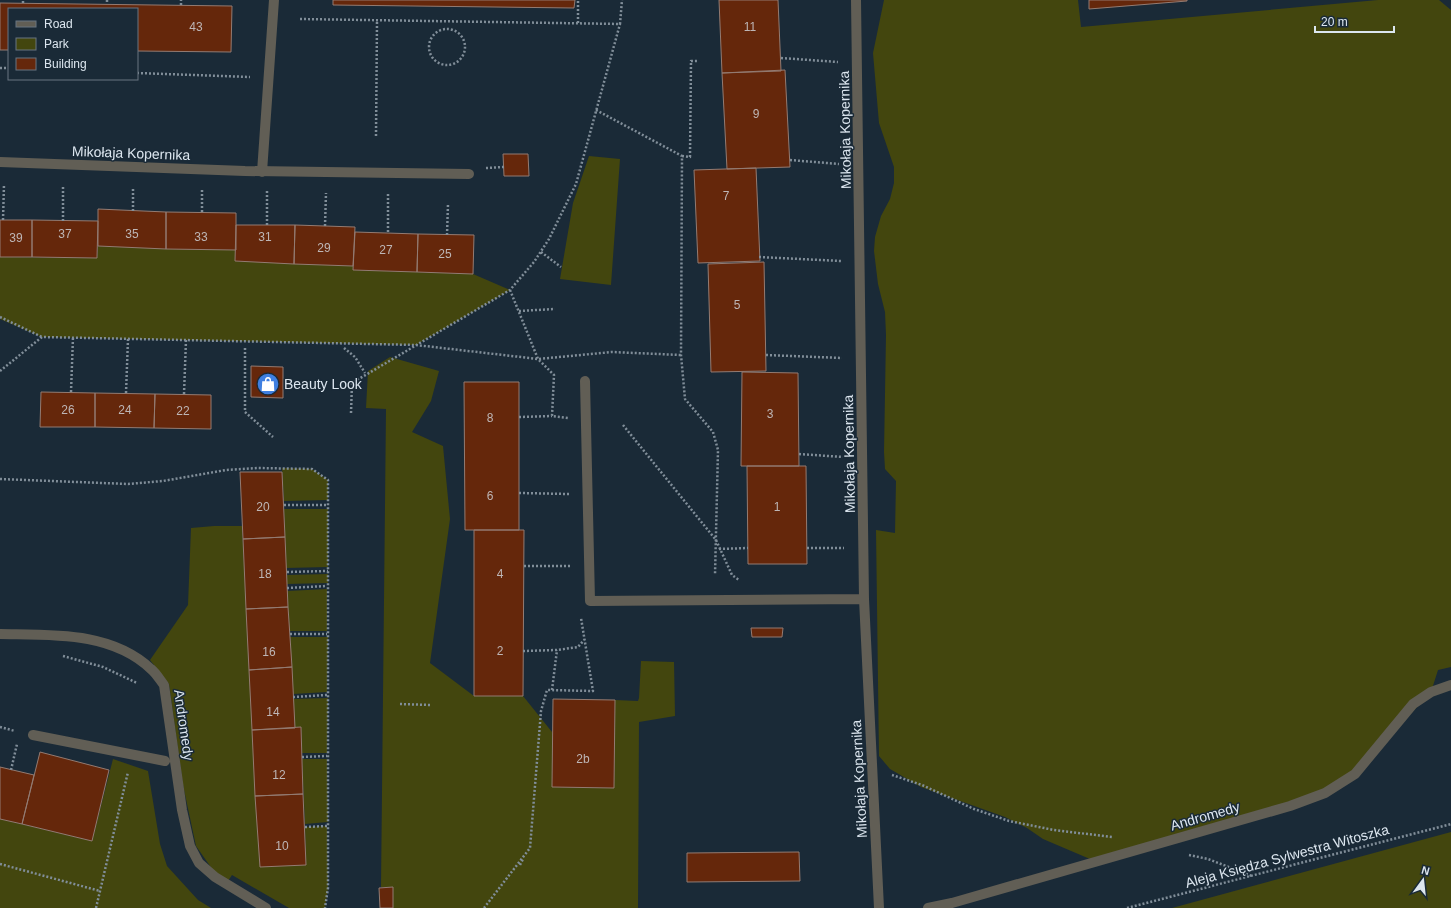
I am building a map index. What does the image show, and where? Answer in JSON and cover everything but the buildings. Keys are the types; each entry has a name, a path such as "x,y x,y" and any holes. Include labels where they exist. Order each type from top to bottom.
{"street":[{"path":"262,172 274,0"},
{"name":"Mikołaja Kopernika","path":"856,0 864,599 878,908"},
{"name":"Mikołaja Kopernika","path":"0,162 262,172 469,174"},
{"path":"585,380 590,601 864,599"},
{"name":"Andromedy","path":"0,634 71,636 104,643 131,654 151,669 164,685 182,810 190,846 199,863 215,877 266,908"},
{"name":"Andromedy","path":"928,908 956,902 1290,806 1325,793 1355,774 1413,704 1431,692 1451,685"},
{"path":"33,735 165,762"}],"path":[{"path":"578,0 578,23"},
{"path":"351,413 352,383 510,290 541,252 576,184 620,24 622,0"},
{"path":"300,19 620,24"},
{"path":"376,136 377,21"},
{"path":"446,22 446,29"},
{"path":"446,29 458,32 465,42 465,48 461,59 450,65 438,64 433,60 428,49 431,37 435,32 446,29"},
{"path":"781,58 843,63"},
{"path":"596,110 682,156 690,157 691,61 698,62"},
{"path":"138,73 247,76"},
{"path":"682,156 681,355 685,399 713,432 718,450 717,542 715,575"},
{"path":"790,160 844,165"},
{"path":"3,220 4,184"},
{"path":"62,221 63,185"},
{"path":"133,187 133,210"},
{"path":"202,189 202,212"},
{"path":"267,191 267,225"},
{"path":"325,226 326,192"},
{"path":"388,194 388,233"},
{"path":"447,235 448,204"},
{"path":"541,252 561,267"},
{"path":"759,257 845,261"},
{"path":"510,290 538,359"},
{"path":"519,311 555,309"},
{"path":"0,317 42,337 416,345 538,359 612,352 681,355"},
{"path":"0,371 42,337"},
{"path":"71,392 73,337"},
{"path":"126,393 128,338"},
{"path":"184,394 186,340"},
{"path":"245,348 245,412 273,437"},
{"path":"344,348 355,357 365,374"},
{"path":"766,355 846,358"},
{"path":"519,417 552,416"},
{"path":"623,425 717,542 732,575"},
{"path":"799,454 848,458"},
{"path":"0,479 128,484 163,481 226,470 258,468 312,469 328,480 328,888 325,908"},
{"path":"519,493 574,494"},
{"path":"284,505 328,505"},
{"path":"720,549 748,548"},
{"path":"807,548 849,548"},
{"path":"524,566 574,566"},
{"path":"286,572 328,571"},
{"path":"287,588 328,586"},
{"path":"290,634 327,634"},
{"path":"578,647 584,640"},
{"path":"523,651 557,650 578,647 586,649"},
{"path":"552,690 557,650"},
{"path":"520,865 530,848 541,711 547,690"},
{"path":"293,697 328,695"},
{"path":"400,704 430,705"},
{"path":"11,770 18,739"},
{"path":"96,908 131,755"},
{"path":"302,757 328,756"},
{"path":"872,768 922,785 974,809 1009,821 1054,830 1114,837"},
{"name":"Aleja Księdza Sylwestra Witoszka","path":"1127,908 1451,824"},
{"path":"304,827 327,826"},
{"path":"484,908 530,848"},
{"path":"1187,854 1208,859 1252,876"},
{"path":"0,864 100,891"}],"green space":[{"path":"884,0 1078,0 1081,27 1378,0 1439,0 1451,10 1451,667 1438,670 1431,692 1355,774 1325,793 1097,862 1043,839 1027,828 1005,817 921,787 890,769 879,756 876,530 895,533 896,481 885,469 885,312 878,284 874,251 875,237 881,216 890,199 894,183 894,167 879,123 873,53"},
{"path":"589,156 620,159 611,285 560,279 573,203"},
{"path":"98,246 236,250 236,261 353,266 354,270 473,274 510,290 416,345 42,337 0,319 0,257 97,258"},
{"path":"390,357 439,371 431,401 412,432 443,446 450,519 430,663 474,696 523,696 552,732 553,787 614,788 615,700 638,701 641,661 674,662 675,716 639,722 638,908 393,908 393,887 381,887 386,409 366,408 368,371"},
{"path":"282,468 312,469 328,480 328,500 284,501"},
{"path":"284,509 328,509 328,567 286,568"},
{"path":"242,526 260,866 306,865 305,827 327,826 328,888 325,908 289,908 232,875 228,881 215,873 196,846 183,785 169,684 150,660 188,605 191,528"},
{"path":"328,574 328,583 287,584 287,575"},
{"path":"327,589 327,631 289,631 287,591"},
{"path":"290,637 328,637 327,692 293,694"},
{"path":"328,698 327,753 302,753 301,728 295,728 293,699"},
{"path":"113,759 148,771 160,844 167,866 198,900 211,908 0,908 0,819 92,841"},
{"path":"302,759 327,759 328,822 305,824"},
{"path":"1451,832 1451,908 1172,908"}],"place":[{"name":"Beauty Look","path":"268,384"}]}
